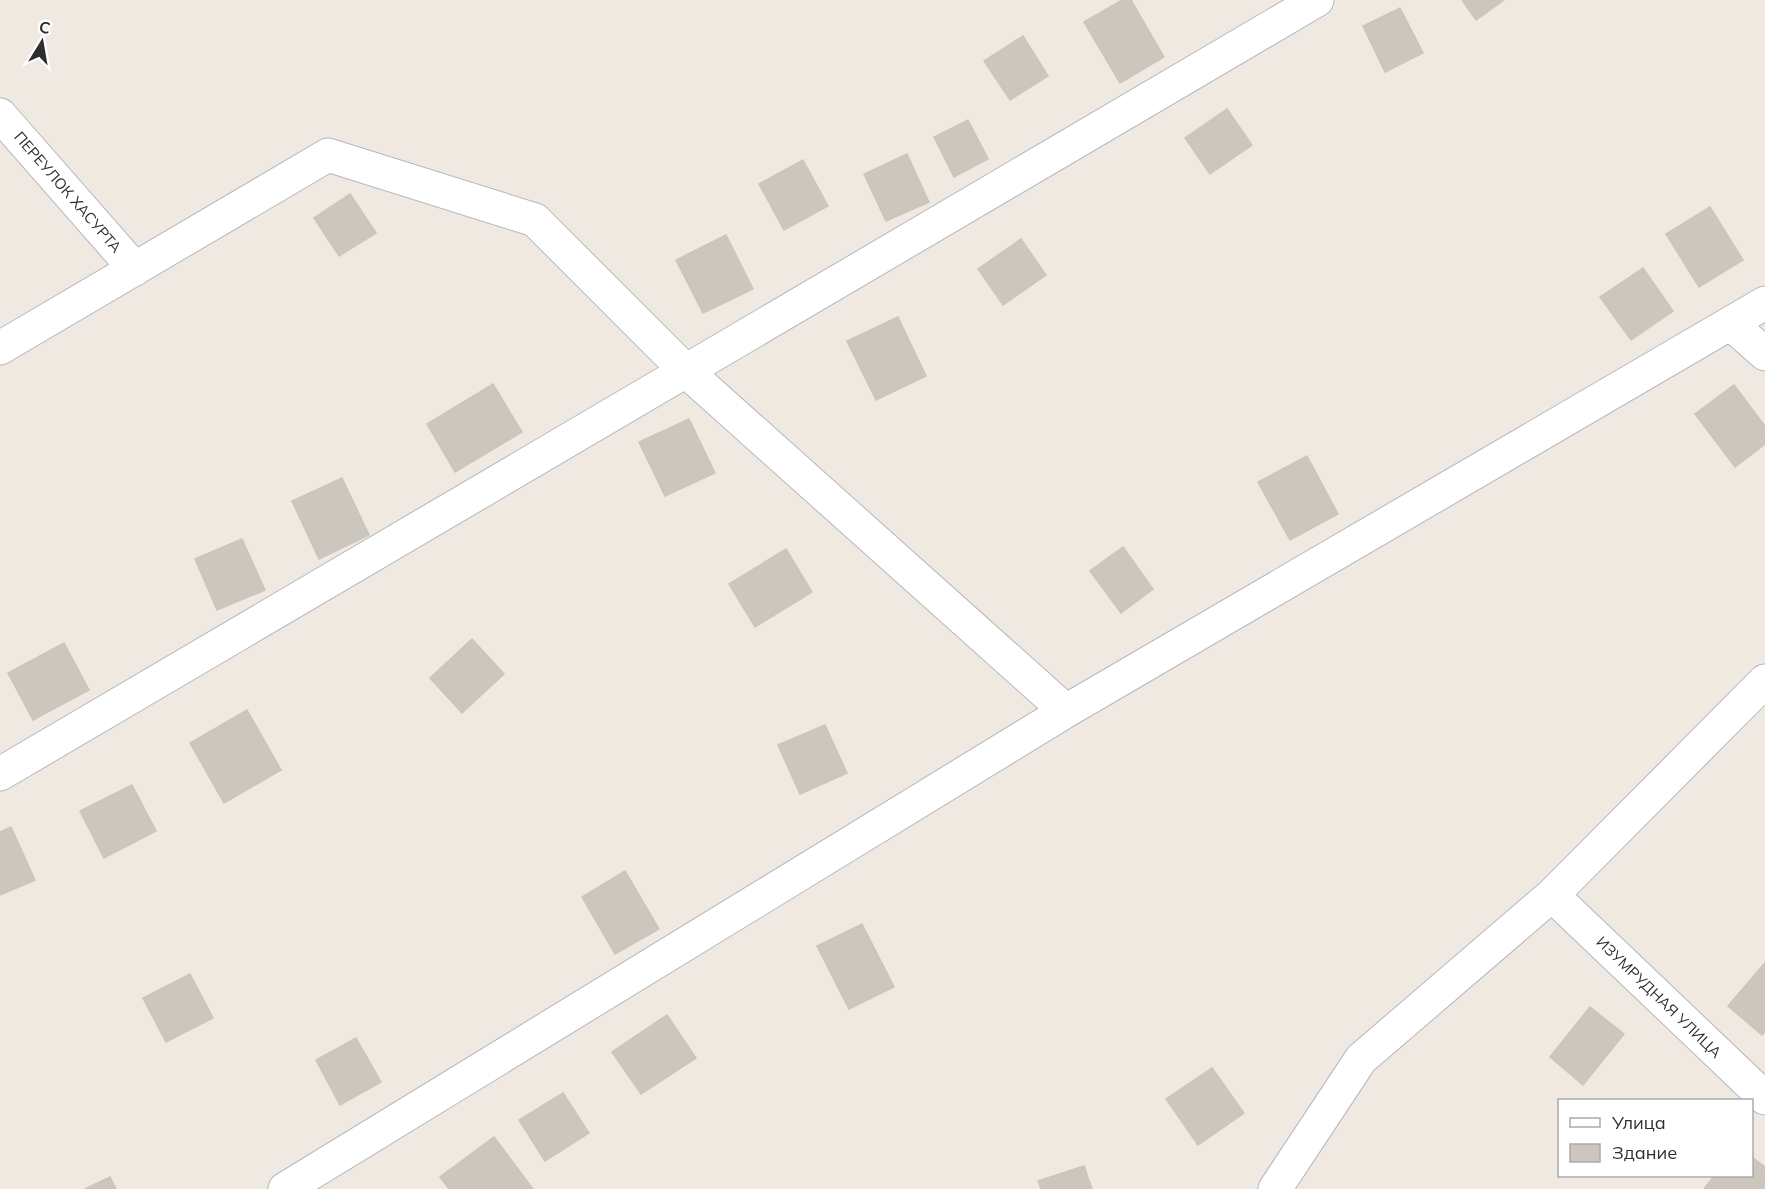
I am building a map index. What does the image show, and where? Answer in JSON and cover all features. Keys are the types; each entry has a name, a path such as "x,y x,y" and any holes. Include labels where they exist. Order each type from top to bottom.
{"street":[{"path":"0,774 1317,0"},
{"name":"ПЕРЕУЛОК ХАСУРТА","path":"0,115 135,269"},
{"path":"0,348 328,155 535,220 686,371 1066,711"},
{"path":"285,1189 1066,711 1765,303"},
{"path":"1731,324 1765,354"},
{"path":"1275,1189 1361,1059 1552,895 1765,681"},
{"name":"ИЗУМРУДНАЯ УЛИЦА","path":"1552,895 1765,1098"}],"building":[{"path":"1122,0 1131,0 1164,57 1120,83 1084,22"},
{"path":"1462,0 1504,0 1476,20"},
{"path":"1400,8 1423,53 1385,72 1363,26"},
{"path":"1023,36 1048,76 1010,100 984,61"},
{"path":"1227,109 1252,145 1210,174 1185,138"},
{"path":"968,120 988,159 954,177 934,137"},
{"path":"907,154 929,202 886,221 864,174"},
{"path":"803,160 828,206 784,230 759,184"},
{"path":"350,194 376,233 339,256 314,218"},
{"path":"1710,207 1743,260 1699,287 1666,234"},
{"path":"726,235 753,289 703,313 676,260"},
{"path":"1021,239 1046,275 1003,305 978,269"},
{"path":"1643,268 1673,311 1631,340 1600,297"},
{"path":"898,317 926,376 876,400 847,341"},
{"path":"493,384 522,432 455,472 427,424"},
{"path":"1734,385 1765,426 1765,444 1735,467 1695,414"},
{"path":"689,419 715,473 665,496 639,442"},
{"path":"1307,456 1338,514 1290,540 1258,482"},
{"path":"342,478 369,535 319,559 292,501"},
{"path":"242,539 265,590 217,610 195,559"},
{"path":"1123,547 1153,589 1121,613 1090,571"},
{"path":"786,549 812,592 755,627 729,584"},
{"path":"472,639 504,674 462,713 430,678"},
{"path":"64,643 89,690 33,720 8,673"},
{"path":"247,710 281,770 224,803 190,743"},
{"path":"825,725 847,773 800,794 778,745"},
{"path":"132,785 156,831 104,858 80,811"},
{"path":"11,827 35,880 0,895 0,832"},
{"path":"625,871 659,929 615,954 582,897"},
{"path":"862,924 894,987 849,1009 817,946"},
{"path":"1765,963 1765,1032 1762,1035 1728,1006"},
{"path":"190,974 213,1018 166,1042 143,998"},
{"path":"1590,1007 1624,1034 1583,1085 1550,1057"},
{"path":"667,1015 696,1058 641,1094 612,1052"},
{"path":"356,1038 381,1082 340,1105 316,1060"},
{"path":"1212,1068 1244,1113 1198,1145 1166,1099"},
{"path":"563,1093 589,1133 545,1161 519,1120"},
{"path":"494,1137 533,1189 449,1189 440,1177"},
{"path":"1753,1158 1765,1167 1764,1189 1704,1189 1713,1177 1753,1177"},
{"path":"1084,1166 1092,1189 1041,1189 1038,1181"},
{"path":"110,1177 116,1189 85,1189"}]}
